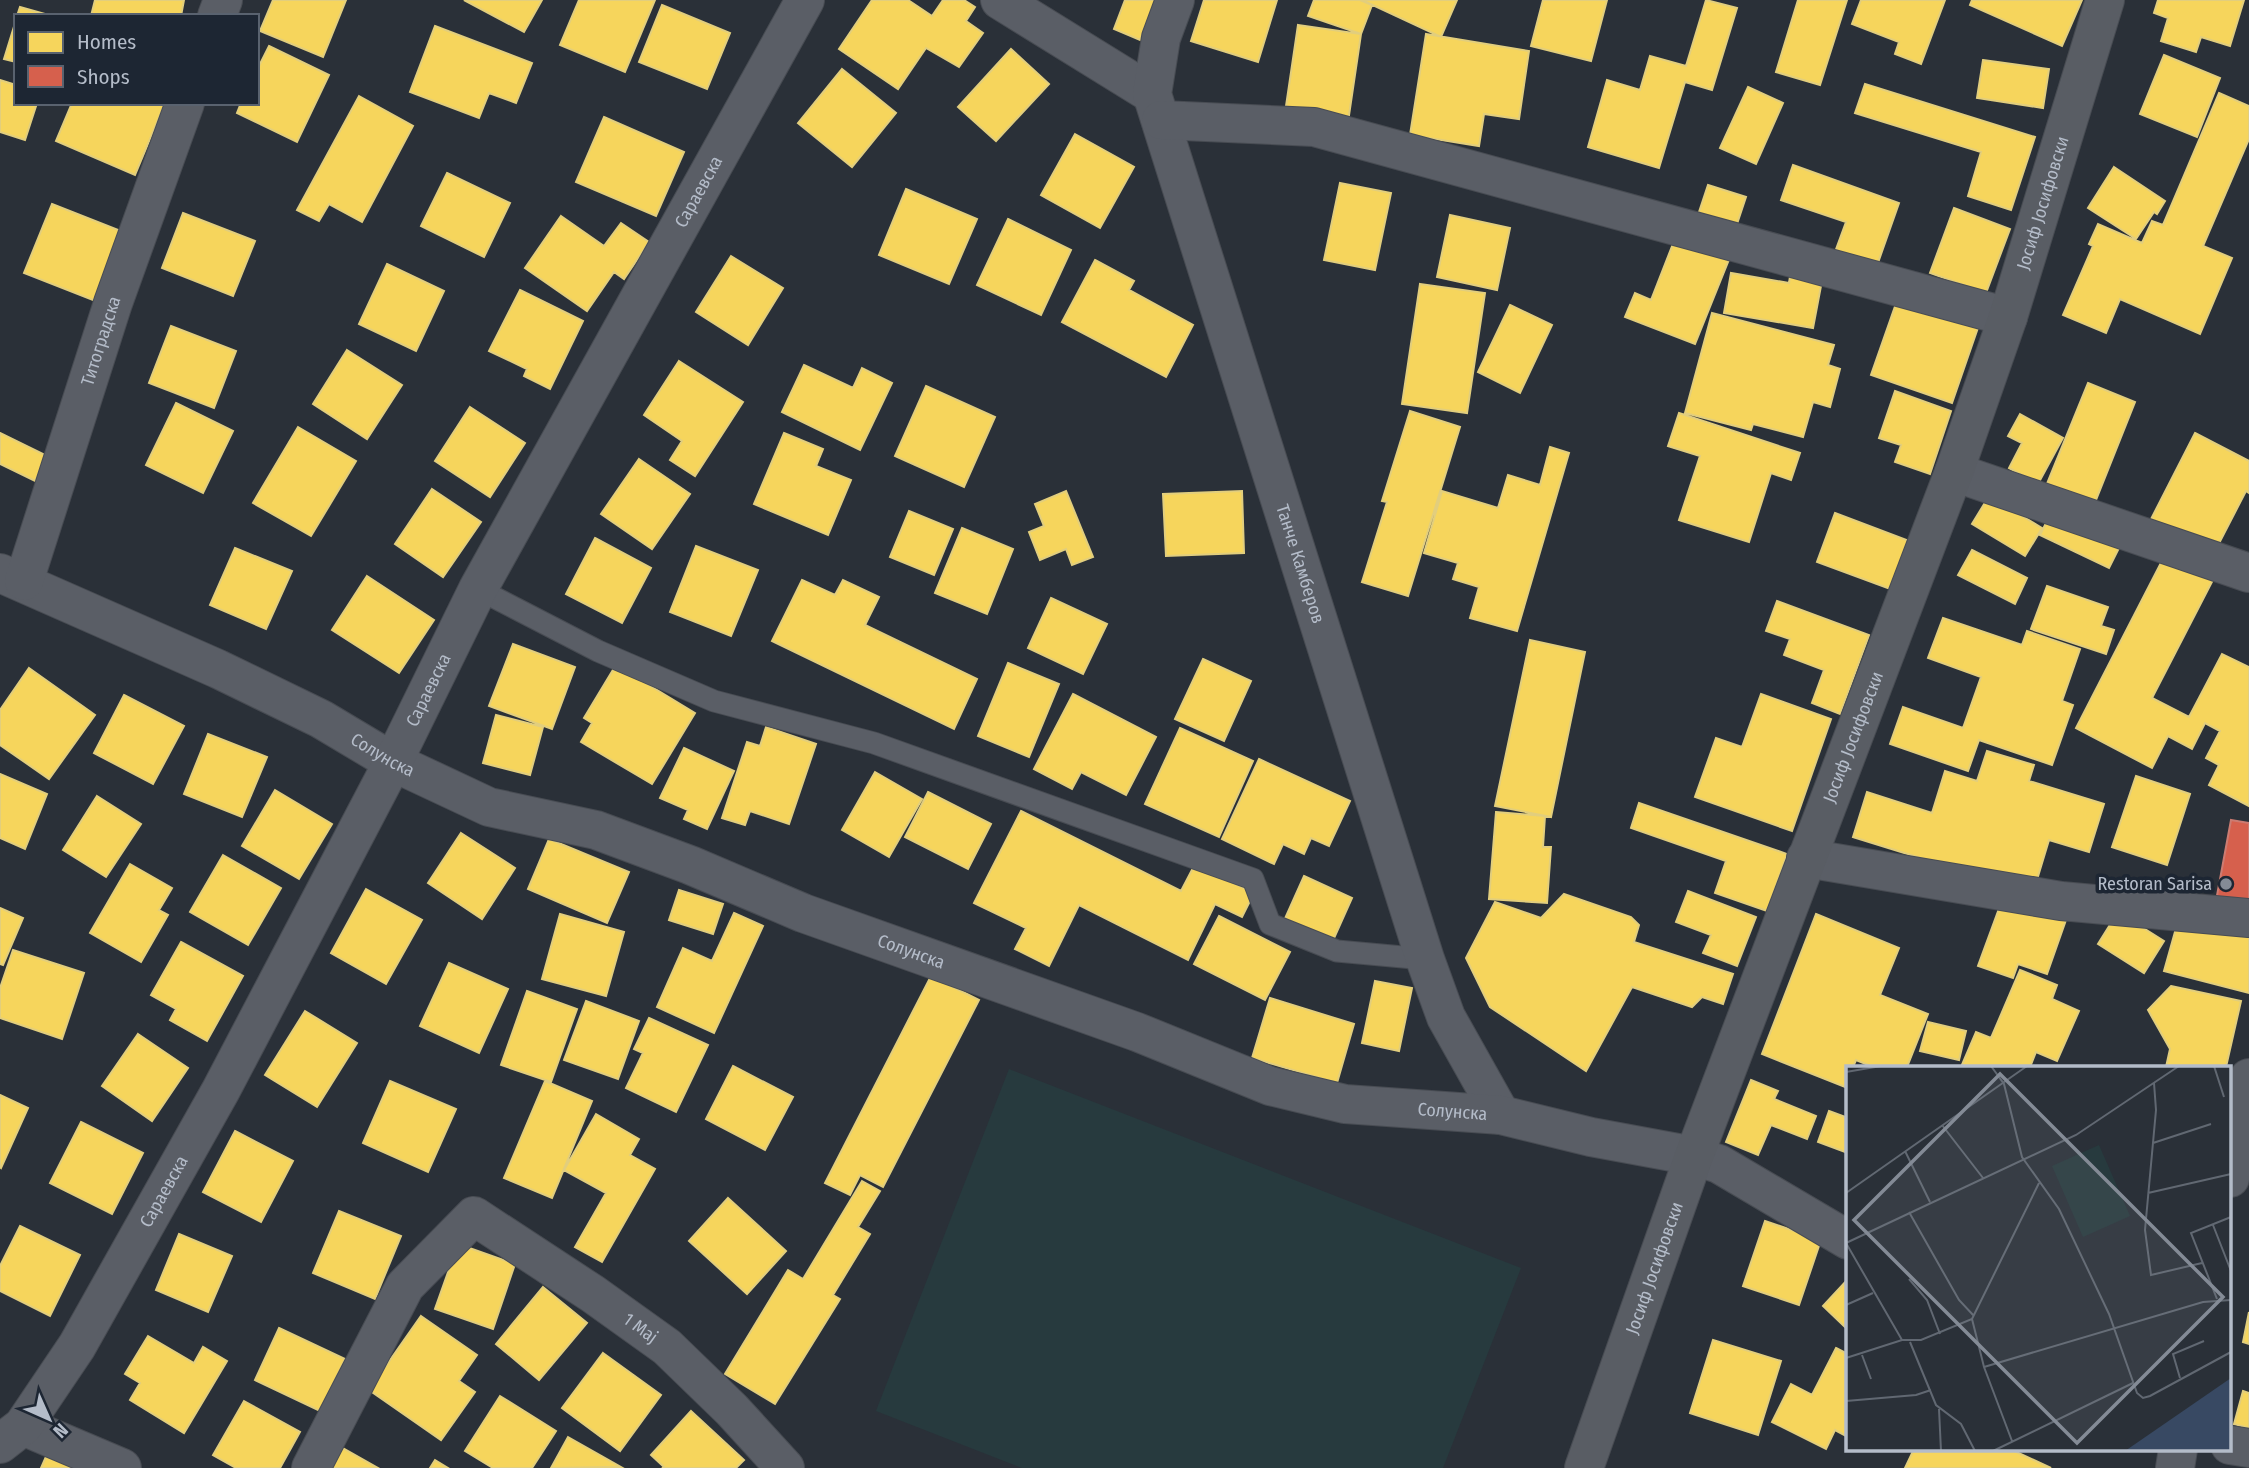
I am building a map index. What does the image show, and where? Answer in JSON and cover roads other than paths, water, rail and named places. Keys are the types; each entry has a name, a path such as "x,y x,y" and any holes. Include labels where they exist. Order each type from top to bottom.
{"main road":[{"name":"Јосиф Јосифовски","path":"1584,1468 1694,1156 1954,472 2008,317 2105,0"}],"street":[{"name":"Сараевска","path":"12,1435 77,1346 221,1090 393,762 478,589 805,0"},
{"path":"1000,0 1157,107 1314,127 2008,317"},
{"name":"Танче Камберов","path":"1175,0 1161,38 1157,107 1425,959 1446,1017 1501,1115"},
{"name":"Титоградска","path":"12,577 184,105"},
{"path":"1954,472 2249,573"},
{"name":"Солунска","path":"12,577 218,669 309,713 393,762 489,807 596,830 690,865 803,913 1136,1032 1270,1086 1345,1104 1501,1115 1591,1137 1694,1156 1719,1164 1846,1239"},
{"path":"1807,858 2061,901 2249,918"},
{"path":"2232,1167 2249,1078"},
{"name":"1 Мај","path":"312,1468 405,1286 474,1216 593,1294 667,1347 732,1410 785,1468"},
{"path":"12,1435 122,1468"},
{"path":"2175,1468 2178,1450"}],"lane":[{"path":"478,589 598,651 714,701 874,743 1253,879 1270,924 1315,942 1337,950 1425,959"}],"place":[{"name":"Restoran Sarisa","path":"2226,884"}]}
